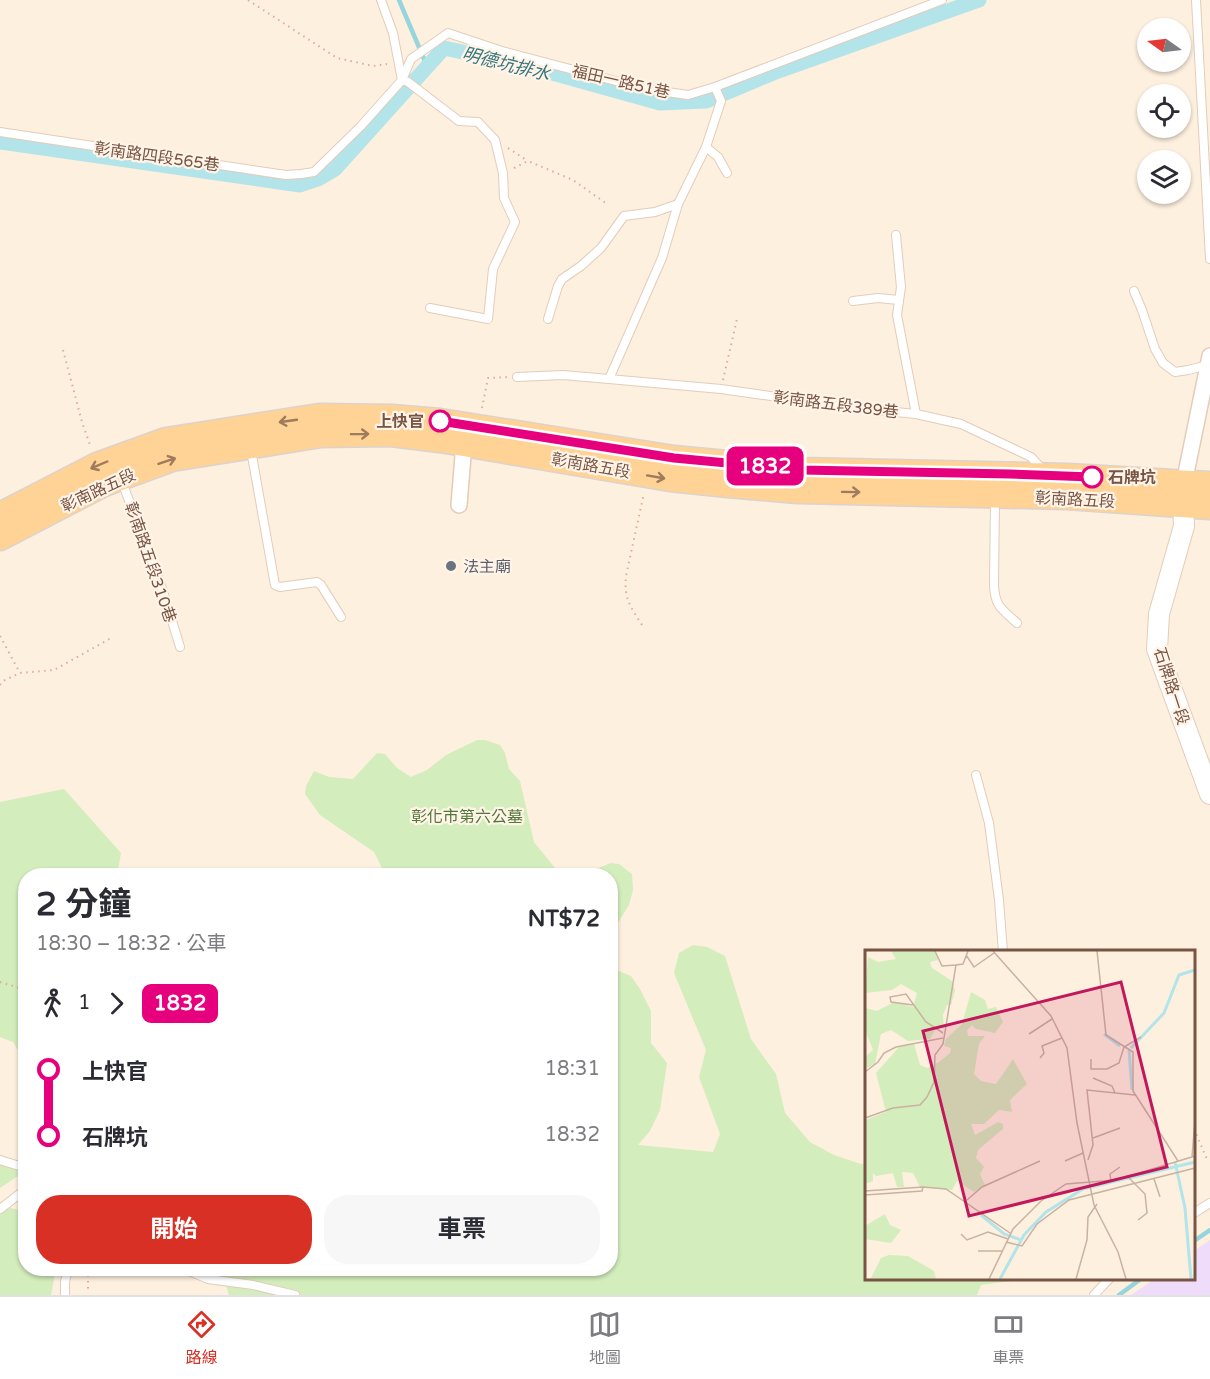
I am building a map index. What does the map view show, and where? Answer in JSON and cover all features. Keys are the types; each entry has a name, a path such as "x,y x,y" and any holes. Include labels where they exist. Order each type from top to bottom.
{"main road":[{"name":"彰南路五段","path":"0,515 97,465 166,440 319,416 392,417 648,476 693,482 798,491 1067,497 1199,495"},
{"name":"彰南路五段","path":"0,538 104,484 172,459 321,435 471,434 674,458 801,470 1046,475 1199,495"}],"street":[{"path":"1199,495 1209,361"},
{"path":"459,505 471,434"},
{"name":"石牌路一段","path":"1199,495 1184,526 1159,614 1157,649 1210,794"}],"lane":[{"path":"381,0 393,33 398,62 405,81 459,121 478,122 495,140 503,173 504,198 515,222 493,269 488,319 430,308"},
{"name":"福田一路51巷","path":"314,172 405,81 411,59 448,33 502,51 646,89 688,95 716,89 942,0"},
{"path":"1196,0 1210,259"},
{"path":"609,378 662,258 678,204 706,147 721,101 716,89"},
{"name":"彰南路四段565巷","path":"0,132 286,175 314,172"},
{"path":"706,147 718,157 727,173"},
{"path":"548,319 562,279 601,248 624,216 655,212 678,204"},
{"path":"896,235 901,287 897,315 916,414"},
{"path":"1134,291 1155,349 1163,363 1174,372 1188,370 1209,361"},
{"path":"854,301 878,298 899,300"},
{"name":"彰南路五段389巷","path":"517,377 563,375 721,388 855,408 916,414 961,424 1031,457 1046,475"},
{"path":"250,446 275,585 280,587 317,582 341,617"},
{"name":"彰南路五段310巷","path":"121,478 161,585 180,647"},
{"path":"995,495 995,598 999,606 1017,623"},
{"path":"976,775 988,823 1004,950"},
{"path":"0,1160 18,1166"},
{"path":"0,1209 18,1195"},
{"path":"1195,1213 1210,1203"},
{"path":"65,1295 66,1276"},
{"path":"201,1276 208,1279 253,1284 295,1295"},
{"path":"1094,1295 1105,1280"}],"path":[{"path":"248,0 337,58 373,66 398,62"},
{"path":"495,140 528,161 573,180 608,204"},
{"path":"503,173 528,161"},
{"path":"721,388 737,319"},
{"path":"63,350 82,422 97,465"},
{"path":"471,434 488,378 517,377"},
{"path":"642,625 627,602 625,586 648,476"},
{"path":"0,636 20,673"},
{"path":"0,685 3,681 20,673 54,670 112,637"},
{"path":"0,982 18,988"},
{"path":"1195,1131 1206,1156 1210,1159"},
{"path":"88,1276 88,1289"}],"shaded area":[{"path":"1210,1240 1210,1295 1131,1295 1154,1280 1195,1280 1195,1250"}],"green space":[{"name":"彰化市第六公墓","path":"477,740 500,745 505,753 509,769 520,781 534,842 555,868 382,868 374,852 320,815 305,794 306,786 314,771 329,777 353,779 377,753 385,754 397,768 411,777 427,770 446,755"},
{"path":"64,789 121,853 118,868 18,868 18,1050 13,1042 0,1037 0,802"},
{"name":"彰化市第六公墓","path":"611,863 619,864 632,874 633,890 629,905 618,923 618,868 598,868"},
{"path":"693,945 707,947 725,956 751,1039 776,1074 785,1113 810,1142 834,1155 865,1163 865,1280 1019,1280 981,1285 977,1295 229,1295 223,1276 618,1276 618,971 631,976 640,989 651,1011 651,1043 667,1063 660,1110 650,1131 638,1145 713,1152 720,1134 699,1077 706,1050 674,973 679,953"},
{"path":"0,1164 17,1167 18,1176 0,1188"},
{"path":"0,1202 18,1210 18,1276 54,1276 51,1295 0,1295"}],"waterway":[{"path":"399,0 427,66"},
{"name":"明德坑排水","path":"0,142 300,185 318,179 335,169 444,48 527,66 660,103 706,101 773,73 979,0"},
{"path":"1195,1240 1210,1230"},
{"path":"1119,1295 1139,1280"}],"bus line":[{"name":"1832","path":"440,421 674,458 801,470 1092,477"}],"place":[{"name":"上快官","path":"440,421"},
{"name":"石牌坑","path":"1092,477"},
{"name":"法主廟","path":"451,566"}]}
